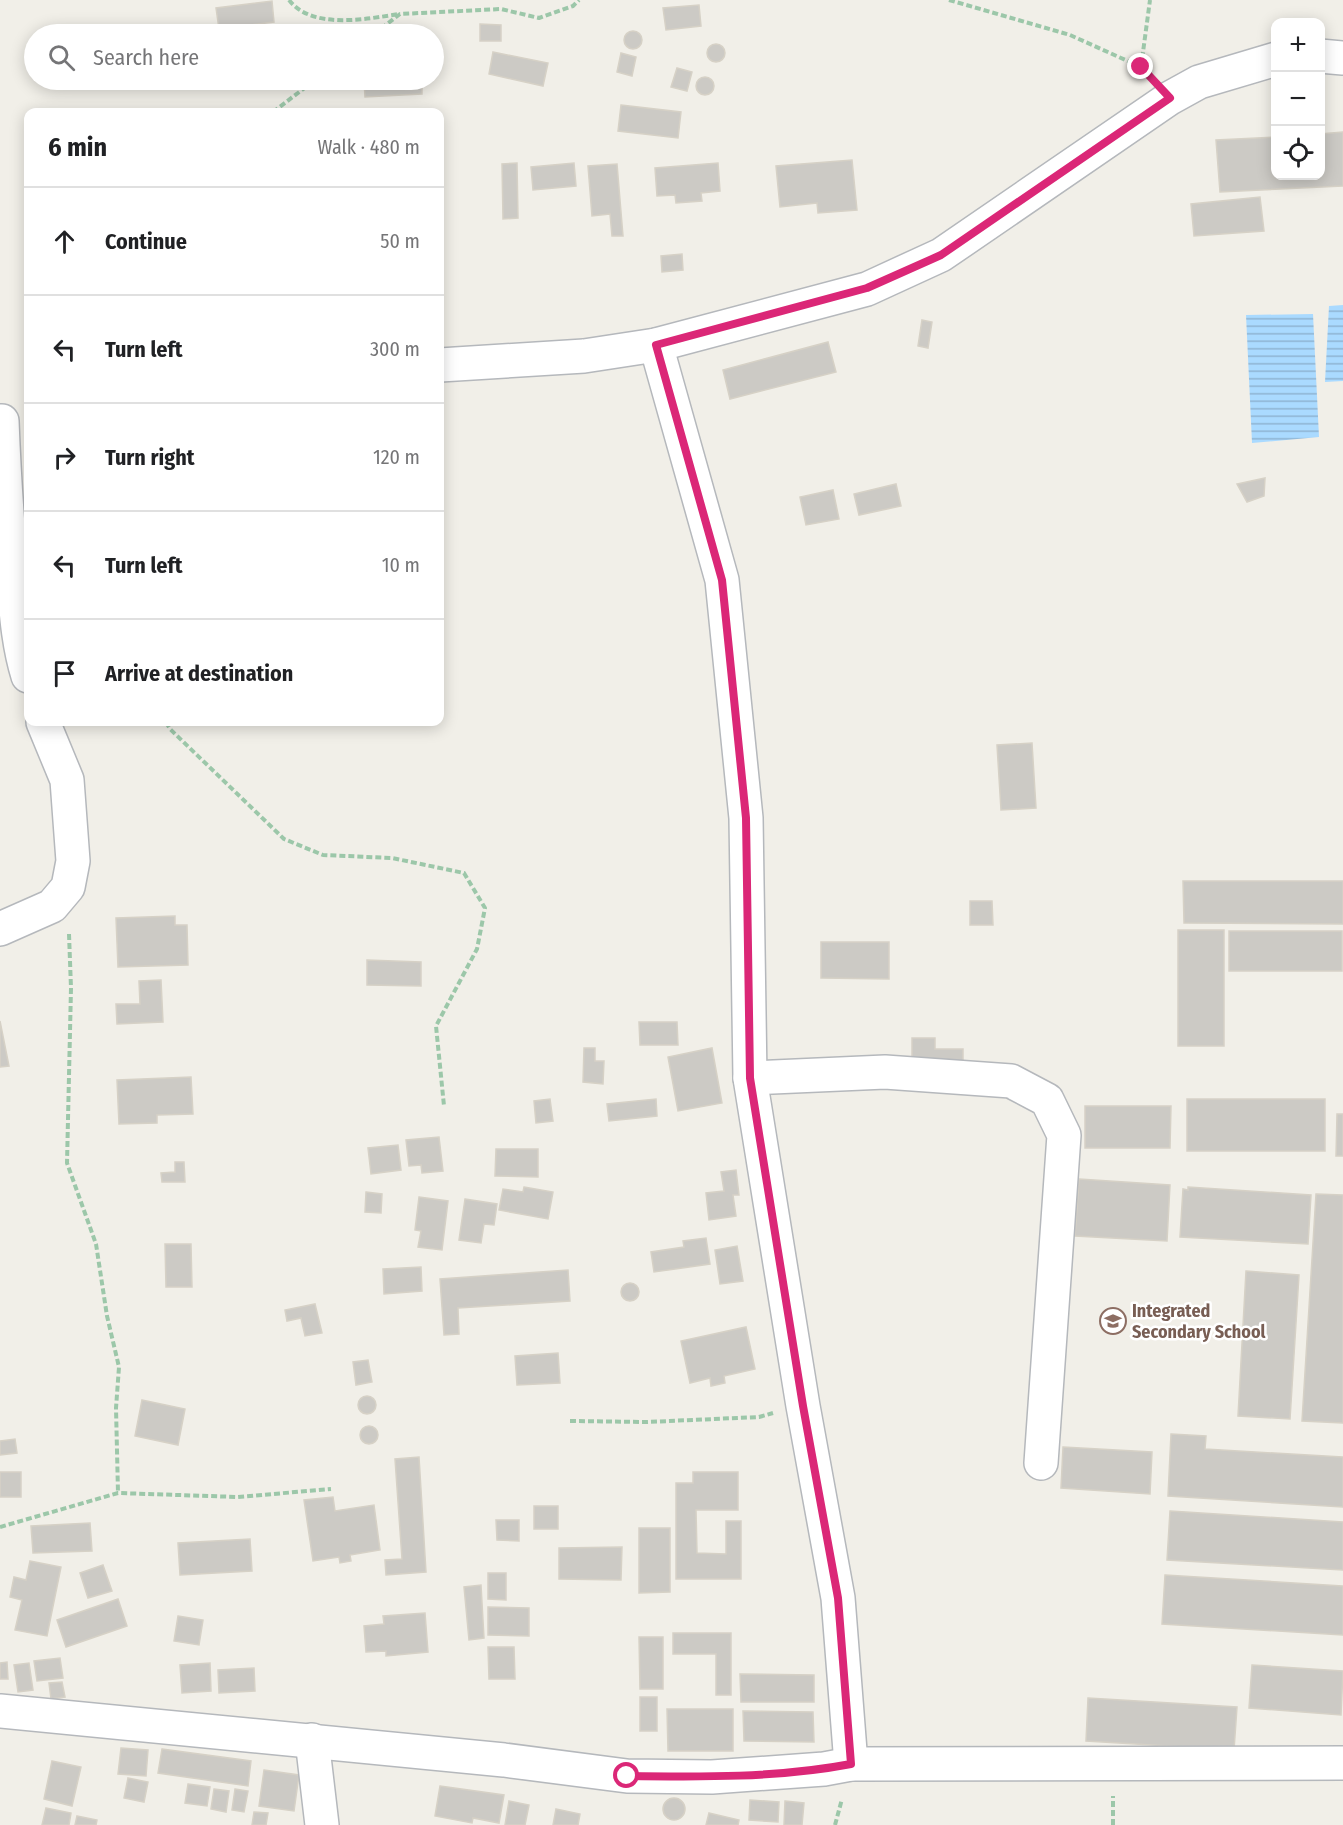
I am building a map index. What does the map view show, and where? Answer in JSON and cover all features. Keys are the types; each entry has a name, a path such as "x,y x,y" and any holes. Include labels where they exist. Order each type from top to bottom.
{"street":[{"path":"1325,56 1343,58"},
{"path":"444,365 584,356 656,345 867,288 941,255 1170,98 1199,82 1271,60"},
{"path":"656,345 722,580 746,818 750,1078 803,1406 838,1598 851,1764"},
{"path":"10,419 5,498 14,595 24,663"},
{"path":"0,929 52,906 68,887 73,861 67,780 45,726"},
{"path":"750,1078 885,1072 1011,1081 1047,1100 1064,1135 1041,1463"},
{"path":"0,1711 312,1740 627,1776 712,1777 824,1769 851,1764 1343,1763"},
{"path":"312,1740 322,1825"}],"path":[{"path":"289,0 315,17 360,20 400,14 501,9 539,18 573,6 579,0"},
{"path":"949,0 1070,35 1141,67 1170,98"},
{"path":"1141,67 1150,0"},
{"path":"387,24 400,14"},
{"path":"278,108 302,90"},
{"path":"168,726 236,796 285,840 323,855 392,858 464,873 485,908 477,949 436,1026 444,1106"},
{"path":"68,887 71,988 67,1163 96,1244 107,1316 119,1367 116,1408 118,1493"},
{"path":"570,1421 647,1422 759,1417 803,1406"},
{"path":"0,1527 118,1493 238,1497 331,1489"}],"water":[{"path":"1343,305 1343,381 1325,382 1329,306"},
{"path":"1313,314 1319,437 1252,443 1246,315"}],"building":[{"path":"272,1 274,22 218,24 216,8"},
{"path":"699,5 701,26 666,30 663,8"},
{"path":"480,24 501,25 501,41 480,41"},
{"path":"633,31 639,34 642,40 639,46 633,49 627,46 624,40 627,34"},
{"path":"716,44 722,47 725,53 722,59 716,62 710,59 707,53 710,47"},
{"path":"493,52 548,63 543,86 489,74"},
{"path":"621,53 636,57 632,76 617,72"},
{"path":"677,68 692,72 687,91 671,87"},
{"path":"705,77 711,80 714,86 711,92 705,95 699,92 696,86 699,80"},
{"path":"365,90 422,90 422,94 365,97"},
{"path":"621,105 681,112 678,138 618,131"},
{"path":"1343,132 1343,186 1220,192 1216,140 1271,137 1271,180 1325,180 1325,134"},
{"path":"852,160 857,210 818,213 817,203 780,207 776,166"},
{"path":"517,163 518,218 503,219 502,164"},
{"path":"574,163 576,186 533,190 531,167"},
{"path":"718,163 720,191 701,193 702,201 676,203 675,195 657,196 655,168"},
{"path":"617,164 623,236 612,236 610,214 592,216 588,166"},
{"path":"1260,197 1264,231 1194,236 1191,204"},
{"path":"682,254 683,270 662,272 661,256"},
{"path":"922,320 932,322 928,348 918,346"},
{"path":"828,342 836,372 730,399 723,370"},
{"path":"1265,478 1264,496 1247,502 1237,484"},
{"path":"896,484 901,506 859,515 854,494"},
{"path":"833,490 839,519 806,525 800,497"},
{"path":"1032,743 1036,808 1001,810 997,745"},
{"path":"1183,881 1343,881 1343,924 1184,923"},
{"path":"970,901 992,901 993,925 970,925"},
{"path":"175,916 175,925 187,925 188,965 118,967 116,918"},
{"path":"1178,930 1224,930 1224,1046 1178,1046"},
{"path":"1229,931 1342,931 1342,971 1229,971"},
{"path":"821,942 889,942 889,979 821,978"},
{"path":"367,960 421,962 421,986 367,985"},
{"path":"161,980 163,1022 117,1024 116,1004 140,1004 139,981"},
{"path":"0,1021 9,1066 0,1067"},
{"path":"639,1022 677,1022 678,1045 640,1045"},
{"path":"912,1038 935,1038 935,1049 963,1049 963,1061 912,1061"},
{"path":"584,1048 595,1048 595,1061 604,1061 603,1084 583,1082"},
{"path":"712,1048 722,1103 678,1111 668,1057"},
{"path":"191,1077 193,1114 157,1115 157,1123 119,1124 117,1080"},
{"path":"550,1099 553,1121 536,1123 534,1101"},
{"path":"656,1099 657,1116 609,1121 607,1104"},
{"path":"1187,1099 1325,1099 1325,1151 1187,1151"},
{"path":"1085,1106 1171,1106 1170,1148 1085,1148"},
{"path":"1337,1114 1343,1114 1343,1156 1336,1156"},
{"path":"439,1137 443,1171 422,1173 421,1165 409,1166 406,1140"},
{"path":"398,1145 401,1170 371,1174 368,1148"},
{"path":"496,1149 538,1149 538,1177 495,1176"},
{"path":"175,1162 184,1162 185,1182 162,1182 161,1173 175,1172"},
{"path":"736,1170 739,1195 733,1195 736,1216 709,1220 706,1193 724,1191 721,1172"},
{"path":"1079,1179 1170,1185 1167,1241 1075,1236"},
{"path":"524,1187 553,1192 548,1219 499,1210 503,1189 523,1192"},
{"path":"1188,1187 1311,1195 1308,1244 1180,1237 1183,1189 1188,1190"},
{"path":"366,1192 382,1194 381,1213 365,1212"},
{"path":"1316,1194 1343,1195 1343,1423 1302,1421"},
{"path":"419,1197 448,1201 442,1250 418,1247 421,1231 415,1230"},
{"path":"465,1199 497,1204 494,1225 484,1224 481,1243 459,1240"},
{"path":"706,1238 710,1264 654,1272 651,1252 684,1247 683,1241"},
{"path":"165,1244 191,1244 192,1287 166,1287"},
{"path":"737,1246 743,1281 720,1284 715,1250"},
{"path":"421,1267 422,1291 384,1294 383,1269"},
{"path":"568,1270 570,1301 458,1308 459,1334 444,1335 440,1279"},
{"path":"1246,1271 1299,1275 1290,1419 1238,1416"},
{"path":"630,1283 636,1286 639,1292 636,1298 630,1301 624,1298 621,1292 624,1286"},
{"path":"315,1304 322,1333 305,1336 301,1318 287,1321 285,1310"},
{"path":"746,1327 755,1369 724,1376 725,1383 711,1386 710,1378 690,1383 681,1341"},
{"path":"558,1353 560,1383 517,1385 515,1356"},
{"path":"368,1360 372,1382 356,1385 353,1362"},
{"path":"367,1396 373,1399 376,1405 373,1411 367,1414 361,1411 358,1405 361,1399"},
{"path":"142,1400 185,1409 178,1445 135,1436"},
{"path":"369,1426 375,1429 378,1435 375,1441 369,1444 363,1441 360,1435 363,1429"},
{"path":"1171,1434 1206,1436 1205,1449 1343,1457 1343,1507 1168,1496"},
{"path":"15,1439 17,1453 0,1455 0,1441"},
{"path":"1063,1447 1152,1452 1150,1494 1061,1488"},
{"path":"419,1457 426,1572 386,1575 385,1560 402,1559 395,1459"},
{"path":"0,1472 21,1472 21,1497 0,1497"},
{"path":"693,1472 738,1472 738,1510 696,1510 697,1553 726,1554 726,1521 741,1521 741,1579 676,1579 676,1483 693,1483"},
{"path":"333,1497 335,1511 374,1505 380,1550 350,1555 351,1561 340,1563 339,1557 313,1561 304,1500"},
{"path":"534,1506 558,1506 558,1529 534,1529"},
{"path":"1170,1511 1343,1522 1343,1570 1167,1560"},
{"path":"496,1520 519,1520 519,1541 497,1540"},
{"path":"90,1523 92,1551 33,1553 31,1526"},
{"path":"639,1528 670,1528 670,1592 639,1593"},
{"path":"250,1539 252,1571 180,1575 178,1543"},
{"path":"622,1547 621,1580 559,1579 559,1548"},
{"path":"30,1561 61,1567 47,1636 15,1630 22,1600 10,1597 14,1577 26,1580"},
{"path":"103,1565 112,1591 88,1598 80,1573"},
{"path":"488,1573 506,1573 506,1600 488,1599"},
{"path":"1165,1575 1343,1586 1343,1635 1162,1624"},
{"path":"481,1585 484,1638 469,1640 464,1587"},
{"path":"118,1599 127,1626 66,1647 57,1620"},
{"path":"488,1607 529,1608 529,1636 488,1635"},
{"path":"425,1613 428,1652 386,1656 386,1651 366,1652 364,1626 384,1624 383,1616"},
{"path":"178,1616 203,1620 199,1645 174,1641"},
{"path":"673,1633 731,1633 731,1695 716,1695 716,1654 673,1654"},
{"path":"639,1637 663,1637 663,1689 640,1689"},
{"path":"488,1647 514,1647 515,1679 489,1679"},
{"path":"60,1658 63,1678 37,1681 34,1661"},
{"path":"7,1662 8,1679 0,1679 0,1663"},
{"path":"29,1663 33,1690 18,1692 14,1665"},
{"path":"210,1663 211,1691 182,1693 180,1665"},
{"path":"1252,1665 1343,1671 1341,1715 1249,1708"},
{"path":"254,1668 255,1691 219,1693 218,1670"},
{"path":"740,1674 814,1675 814,1702 741,1702"},
{"path":"62,1682 65,1697 51,1699 49,1683"},
{"path":"640,1697 657,1697 657,1731 640,1731"},
{"path":"1088,1698 1237,1707 1234,1750 1086,1741"},
{"path":"667,1709 733,1709 733,1751 668,1751"},
{"path":"743,1711 813,1712 814,1742 744,1741"},
{"path":"121,1748 148,1750 146,1776 118,1774"},
{"path":"162,1749 251,1761 248,1786 158,1773"},
{"path":"52,1761 81,1767 72,1806 44,1799"},
{"path":"264,1770 299,1775 294,1811 259,1806"},
{"path":"128,1778 148,1782 144,1802 124,1798"},
{"path":"188,1784 210,1787 207,1806 185,1803"},
{"path":"440,1786 504,1795 499,1823 473,1818 472,1823 435,1816"},
{"path":"214,1789 229,1791 226,1812 211,1809"},
{"path":"235,1789 248,1791 244,1812 232,1810"},
{"path":"670,1798 678,1798 685,1805 685,1813 678,1820 670,1820 663,1813 663,1805"},
{"path":"750,1800 779,1802 778,1822 749,1820"},
{"path":"509,1801 529,1805 525,1825 505,1825"},
{"path":"785,1801 804,1803 802,1825 784,1825"},
{"path":"46,1808 71,1813 69,1825 42,1825"},
{"path":"556,1809 580,1814 578,1825 553,1825"},
{"path":"254,1812 268,1813 266,1825 252,1825"},
{"path":"709,1813 739,1820 738,1825 706,1825"},
{"path":"77,1816 97,1820 96,1825 75,1825"}],"place":[{"name":"Integrated Secondary School","path":"1113,1321"}],"route":[{"path":"627,1776 712,1777 824,1769 851,1764 838,1598 803,1406 750,1078 746,818 722,580 656,345 761,319 867,288 941,255 1170,98 1141,67"}]}
